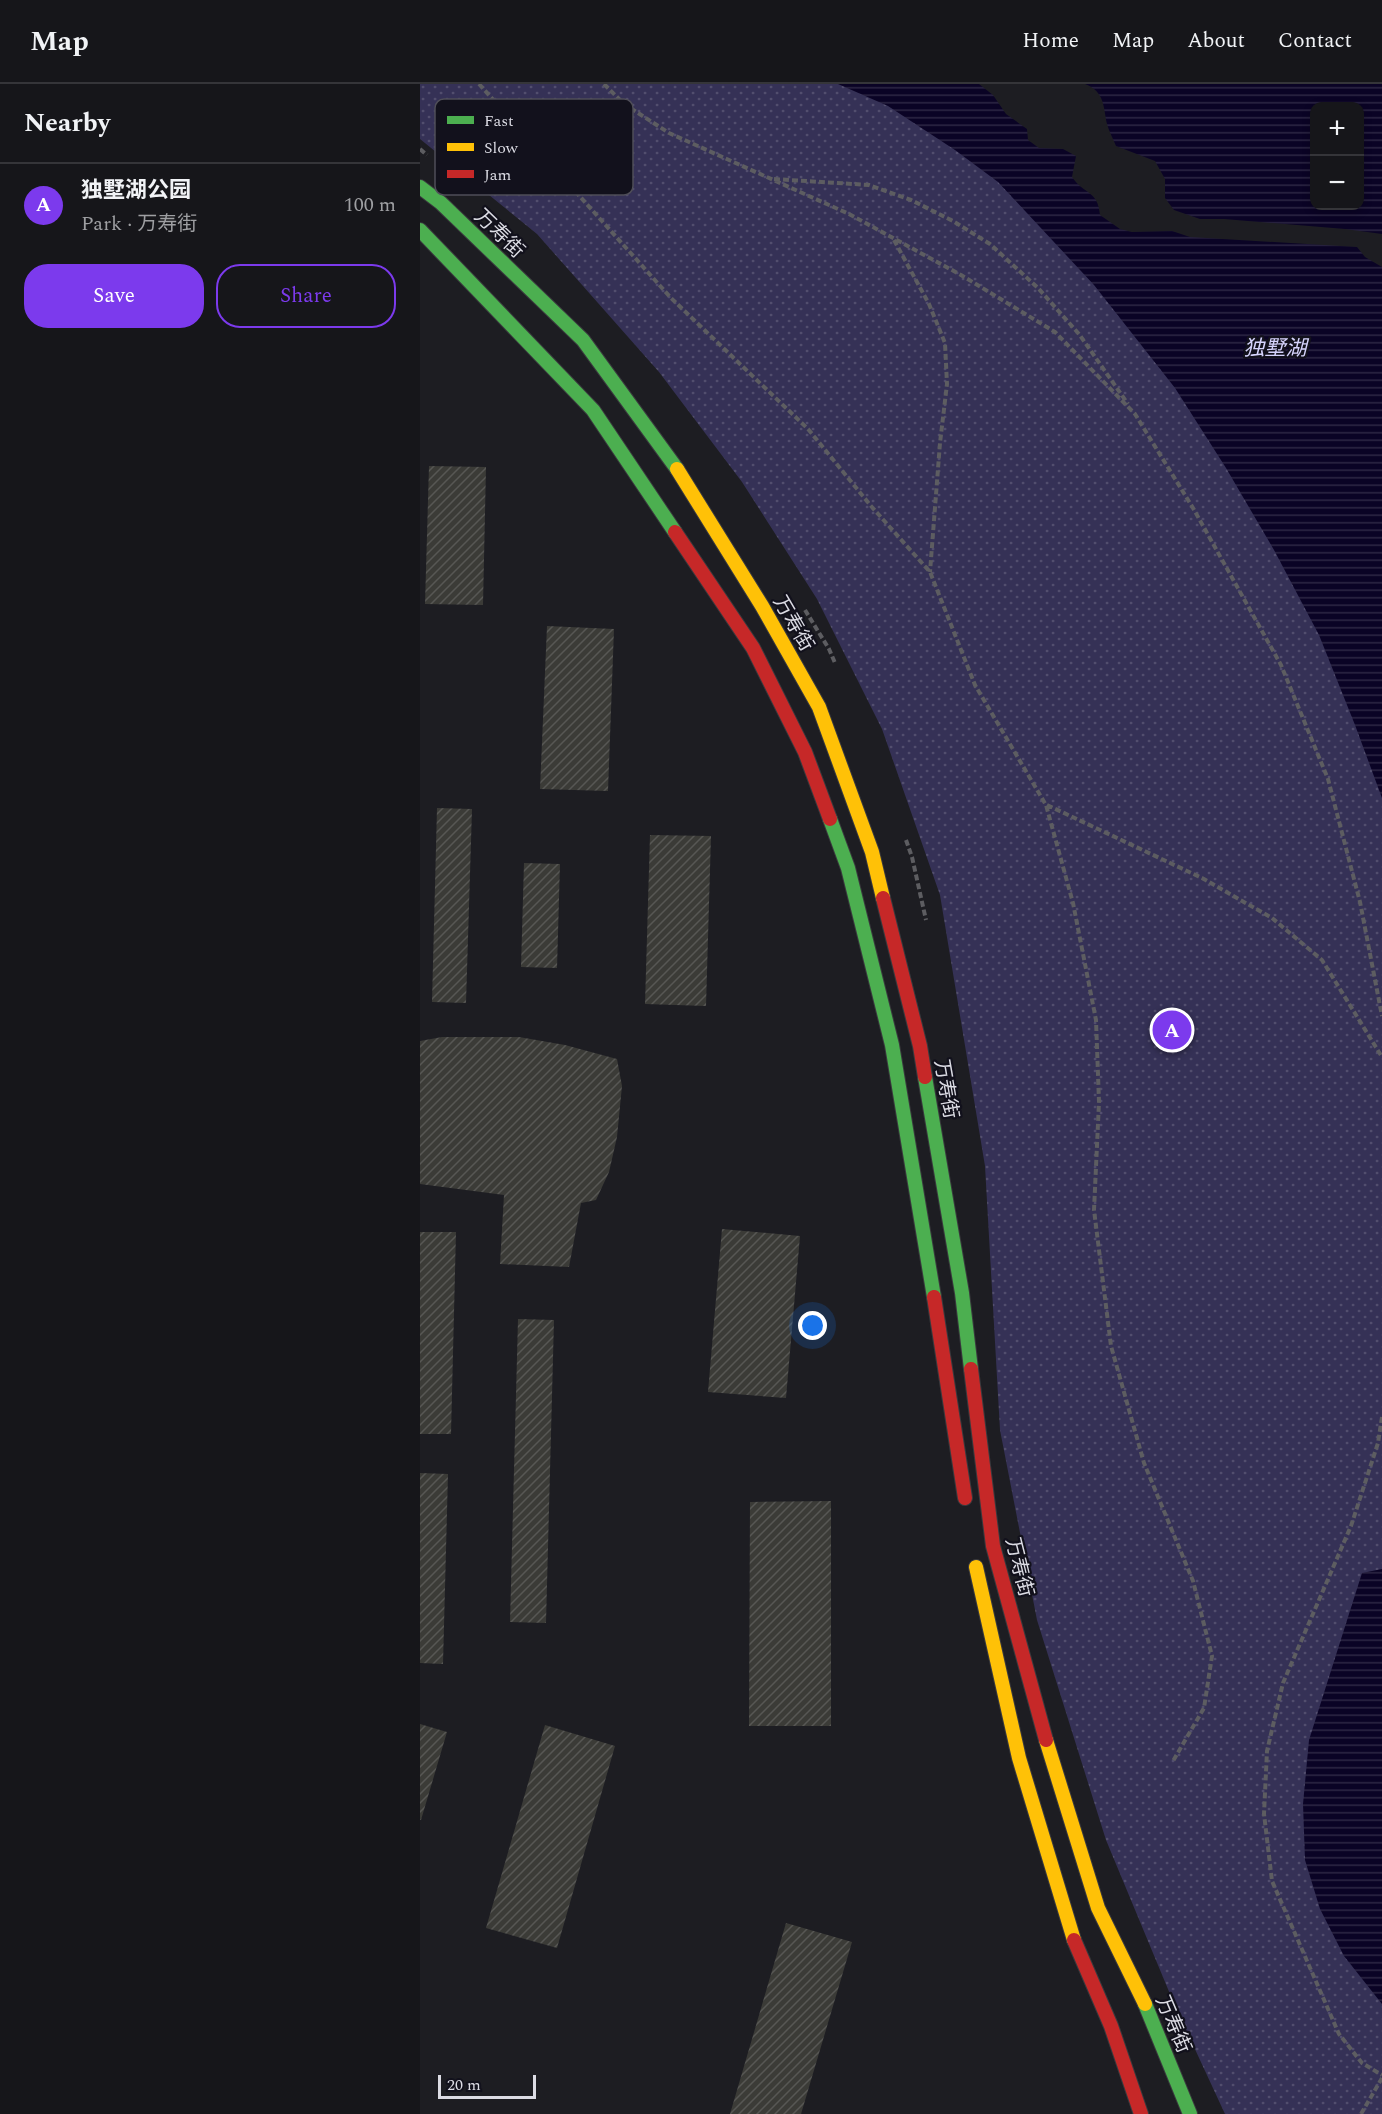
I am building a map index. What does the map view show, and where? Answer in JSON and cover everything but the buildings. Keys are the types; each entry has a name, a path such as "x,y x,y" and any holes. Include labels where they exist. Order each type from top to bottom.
{"street":[{"name":"万寿街","path":"420,187 441,203 583,340 676,467 762,606 819,706 872,852 920,1046 962,1293 993,1546 1046,1742 1098,1908 1146,2006 1190,2114"},
{"path":"420,230 593,410 753,648 805,752 848,868 892,1045 967,1511"},
{"path":"974,1557 1019,1758 1076,1947 1111,2026 1141,2114"}],"path":[{"path":"479,84 492,99"},
{"path":"604,84 619,99"},
{"path":"633,110 669,133 849,214 961,275 1055,332 1135,414"},
{"path":"770,179 869,185 911,200 953,220 990,244 1038,288 1079,334 1135,414 1193,508 1281,665 1328,779 1360,902 1382,1016"},
{"path":"579,195 671,298 808,429 871,506 930,572 975,685 1046,805 1073,903 1096,1020 1099,1102 1094,1210 1111,1346 1144,1463 1193,1581 1212,1656 1204,1708 1173,1761"},
{"path":"894,239 929,304 945,343 947,384 930,572"},
{"path":"1046,805 1202,878 1272,918 1322,960 1382,1057"},
{"path":"1361,2114 1382,2077 1362,2063 1339,2034 1272,1881 1264,1814 1267,1751 1283,1683 1351,1526 1378,1443 1382,1417"}],"shaded area":[{"path":"420,84 868,84 1012,182 1237,447 1382,749 1382,2114 1225,2114 1175,2006 1106,1840 1037,1620 1000,1430 985,1166 940,895 882,729 817,599 742,482 659,372 537,234 489,195 633,195 633,99 435,99 435,151 420,139"}],"water":[{"name":"独墅湖","path":"838,84 979,84 993,95 1006,114 1027,129 1028,140 1039,148 1063,149 1076,156 1072,177 1096,201 1100,215 1120,229 1132,232 1172,231 1190,237 1357,247 1365,257 1382,267 1382,798 1319,635 1274,550 1226,468 1175,388 1094,285 998,182 955,150 888,106"},
{"path":"1085,84 1382,84 1382,234 1224,219 1200,219 1174,210 1165,198 1165,179 1155,161 1116,146 1107,124 1102,100 1096,91"},
{"path":"1382,1569 1382,2004 1344,1956 1320,1909 1305,1860 1303,1804 1309,1740 1362,1573"}],"traffic: fast":[{"path":"420,187 441,203 583,340 677,469"},
{"path":"420,230 593,410 675,532"},
{"path":"830,819 848,868 892,1045 934,1297"},
{"path":"925,1077 962,1293 971,1369"},
{"path":"1145,2004 1190,2114"}],"traffic: slow":[{"path":"677,469 762,606 819,707 872,852 883,898"},
{"path":"976,1567 1019,1758 1074,1940"},
{"path":"1046,1740 1098,1908 1145,2004"}],"traffic: jam":[{"path":"675,532 753,648 805,752 830,819"},
{"path":"883,898 920,1046 925,1077"},
{"path":"934,1297 965,1498"},
{"path":"971,1369 993,1546 1046,1740"},
{"path":"1074,1940 1111,2026 1141,2114"}],"place":[{"name":"独墅湖公园","path":"1172,1030"}]}
